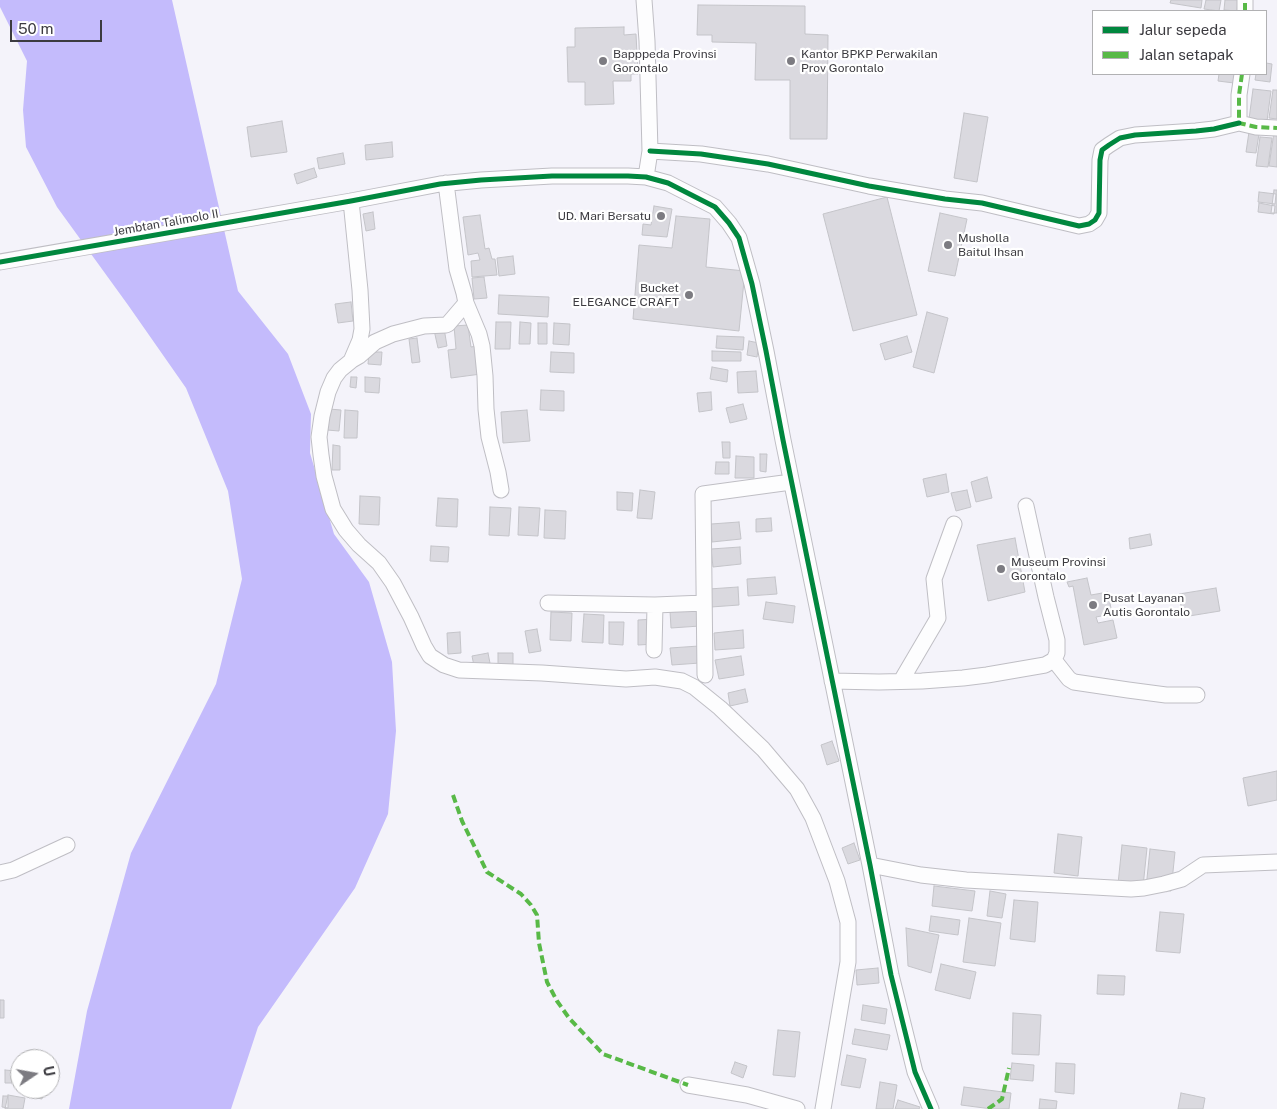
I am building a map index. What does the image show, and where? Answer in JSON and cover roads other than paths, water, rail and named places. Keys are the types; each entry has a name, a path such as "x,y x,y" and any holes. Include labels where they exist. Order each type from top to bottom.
{"street":[{"path":"644,0 650,151 646,177"},
{"path":"1239,123 1239,95 1242,75"},
{"path":"650,151 701,154 768,164 869,186 982,203 1079,226 1089,224 1095,220 1099,213 1100,160 1102,150 1120,138 1135,135 1214,129 1239,123 1256,127 1277,128"},
{"name":"Jembtan Talimolo II","path":"0,262 446,183 481,180 552,176 646,177 668,183 715,207 739,238 752,284 893,983 915,1072 930,1109"},
{"path":"446,183 457,269 466,303 482,346 489,438 501,490"},
{"path":"344,202 354,243 360,290 362,329 360,340 351,361"},
{"path":"466,303 446,325 424,326 393,334 376,342 340,370 334,378 328,392 319,437 324,476 333,509 359,545 379,563 412,617 430,656 444,665 459,670 626,679 655,677 682,681 694,687 720,708 763,749 797,789 813,818 837,881 848,922 848,962 823,1109"},
{"path":"705,675 703,494 791,482"},
{"path":"832,680 922,681 988,675 1045,665 1054,660 1057,653 1057,640 1026,506"},
{"path":"901,681 938,618 934,579 954,524"},
{"path":"548,602 655,605 704,603"},
{"path":"654,650 655,605"},
{"path":"1054,660 1069,679 1074,682 1166,695 1197,695"},
{"path":"0,874 67,845"},
{"path":"870,866 921,875 966,880 1131,889 1144,888 1182,879 1203,865 1277,862"},
{"path":"688,1085 747,1094 797,1109"}],"place":[{"name":"Bapppeda Provinsi Gorontalo","path":"603,61"},
{"name":"Kantor BPKP Perwakilan Prov Gorontalo","path":"791,61"},
{"name":"UD. Mari Bersatu","path":"661,216"},
{"name":"Musholla Baitul Ihsan","path":"948,245"},
{"name":"Bucket ELEGANCE CRAFT","path":"689,295"},
{"name":"Museum Provinsi Gorontalo","path":"1001,569"},
{"name":"Pusat Layanan Autis Gorontalo","path":"1093,605"}]}
